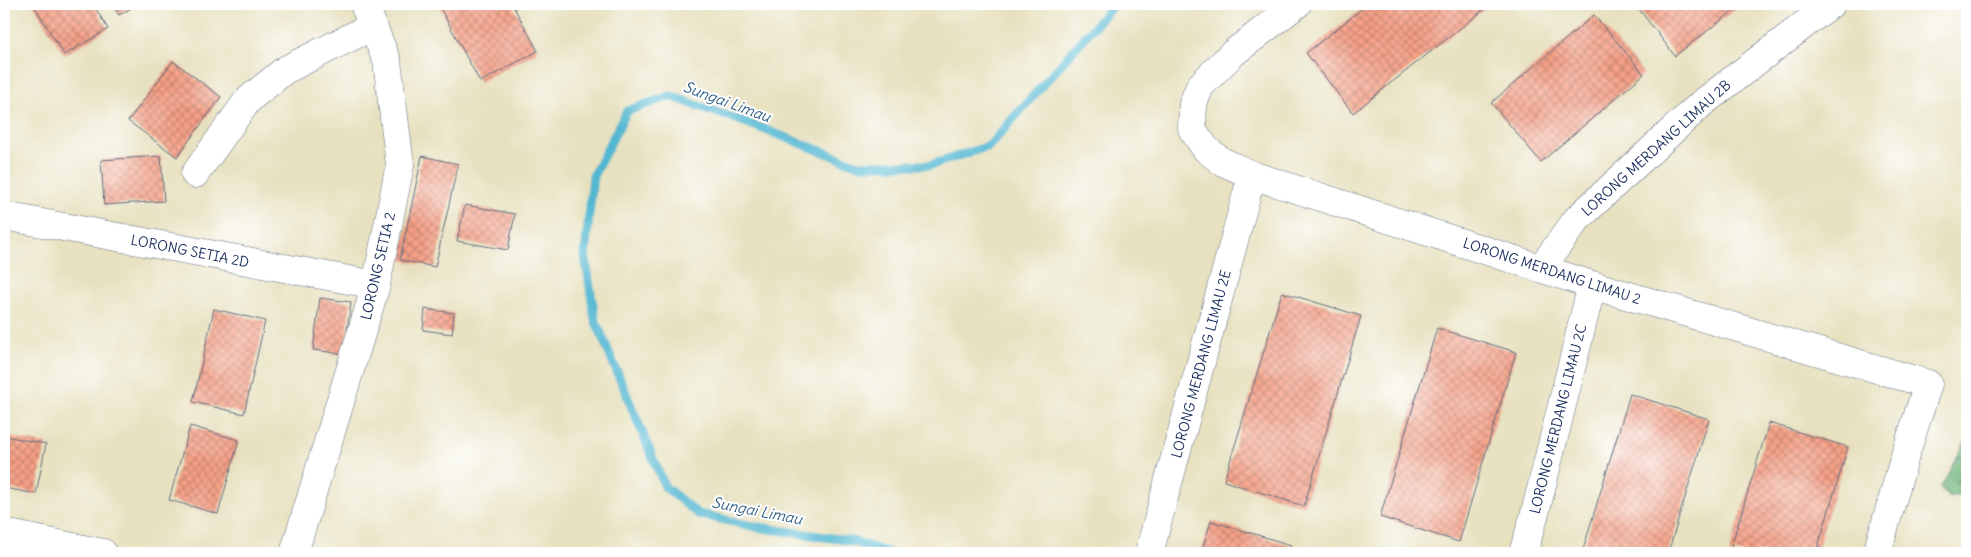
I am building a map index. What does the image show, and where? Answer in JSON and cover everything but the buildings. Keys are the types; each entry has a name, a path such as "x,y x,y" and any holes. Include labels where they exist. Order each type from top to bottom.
{"street":[{"name":"LORONG MERDANG LIMAU 2","path":"1297,4 1232,54 1200,86 1193,104 1192,129 1206,149 1221,161 1252,175 1592,285 1928,384 1877,553"},
{"name":"LORONG MERDANG LIMAU 2B","path":"1541,268 1577,219 1701,104 1830,4"},
{"path":"195,174 248,100 285,70 369,15"},
{"name":"LORONG SETIA 2","path":"294,553 376,285 400,165 387,61 369,15"},
{"name":"LORONG MERDANG LIMAU 2E","path":"1149,553 1252,175"},
{"name":"LORONG SETIA 2D","path":"4,216 376,285"},
{"name":"LORONG MERDANG LIMAU 2C","path":"1523,553 1535,513 1592,285"},
{"path":"4,533 103,553"}],"green space":[{"path":"1967,438 1967,492 1949,497 1940,488"}],"waterway":[{"name":"Sungai Limau","path":"889,553 852,541 757,527 698,514 665,487 595,319 585,255 593,176 627,111 670,96 858,165 931,165 989,146 1114,4"}]}
